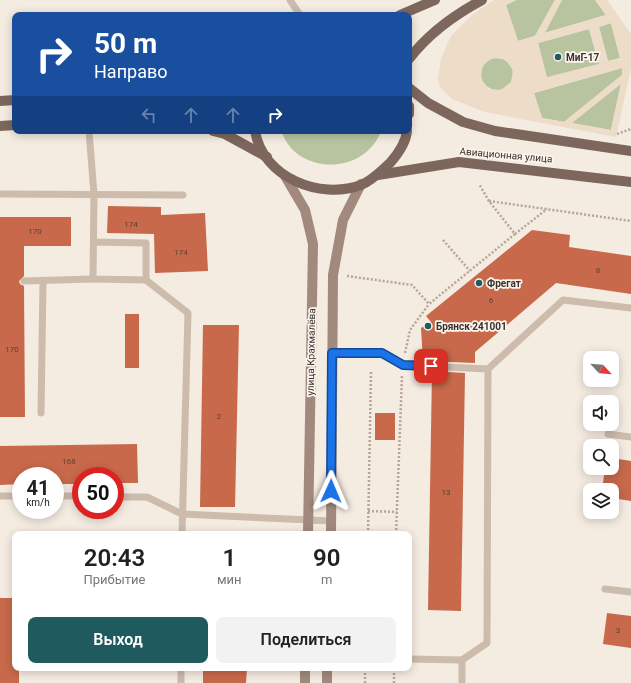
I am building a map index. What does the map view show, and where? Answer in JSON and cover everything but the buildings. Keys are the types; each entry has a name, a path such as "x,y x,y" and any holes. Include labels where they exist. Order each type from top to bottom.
{"main road":[{"path":"407,12 434,0"},
{"path":"412,55 425,39 464,10 482,0"},
{"name":"Авиационная улица","path":"412,90 428,103 463,122 495,131 631,151"},
{"path":"0,101 12,100"},
{"path":"0,126 12,125"},
{"path":"225,134 267,157 285,176 309,187 335,190 361,184 378,175 396,156 406,134"},
{"path":"256,134 267,157"},
{"name":"Авиационная улица","path":"378,175 459,162 631,182"},
{"name":"улица Крахмалёва","path":"285,176 305,210 313,244 308,531"},
{"name":"улица Крахмалёва","path":"331,531 332,275 343,220 361,184"},
{"path":"305,671 305,683"},
{"path":"327,683 328,671"}],"lane":[{"path":"290,0 298,12"},
{"path":"89,134 94,194 93,279"},
{"path":"0,194 183,195"},
{"path":"94,242 146,243 146,280"},
{"path":"24,282 93,279 146,280 188,313 182,531"},
{"path":"41,413 42,281"},
{"path":"332,353 382,353 403,365 488,369 563,300 631,308"},
{"path":"412,659 462,660 487,643 488,369"},
{"path":"608,434 631,437"},
{"path":"0,496 12,496"},
{"path":"124,497 147,497 182,514 331,521"},
{"path":"605,589 631,592"},
{"path":"462,660 462,683"},
{"path":"181,671 181,683"}],"path":[{"path":"617,135 631,130"},
{"path":"479,184 489,201 515,234"},
{"path":"489,201 631,221"},
{"path":"396,531 403,365 410,330 429,304 547,209"},
{"path":"443,240 470,271"},
{"path":"332,275 412,284 429,304"},
{"path":"368,531 371,371"},
{"path":"368,511 397,512"},
{"path":"365,671 365,683"},
{"path":"394,671 394,683"}],"green space":[{"path":"516,0 555,0 535,36 518,41 506,5"},
{"path":"562,0 595,0 606,15 544,33"},
{"path":"611,23 620,58 608,61 599,27"},
{"path":"589,29 599,64 547,78 538,43"},
{"path":"494,58 500,58 510,65 513,74 512,80 506,87 500,90 494,90 484,83 481,77 481,71 488,61"},
{"path":"622,68 622,75 564,122 542,118 534,93"},
{"path":"621,83 611,130 571,123"},
{"path":"282,134 379,134 367,151 357,158 334,164 322,164 310,161 293,150"}],"shaded area":[{"path":"494,0 516,0 506,5 518,41 535,36 555,0 562,0 545,33 606,15 595,0 607,0 631,34 631,68 616,137 485,112 452,99 440,87 438,79 441,59 451,36 473,14","holes":["611,23 620,58 608,61 599,27","589,29 599,64 547,77 538,43","492,58 505,59 513,70 511,82 501,90 489,89 481,79 482,66","622,68 622,75 564,122 542,118 534,93","621,84 611,130 572,123"]}],"place":[{"name":"МиГ-17","path":"558,57"},
{"name":"Фрегат","path":"479,283"},
{"name":"Брянск 241001","path":"428,326"}],"route":[{"path":"331,491 332,353 382,353 403,365 431,366"}]}
